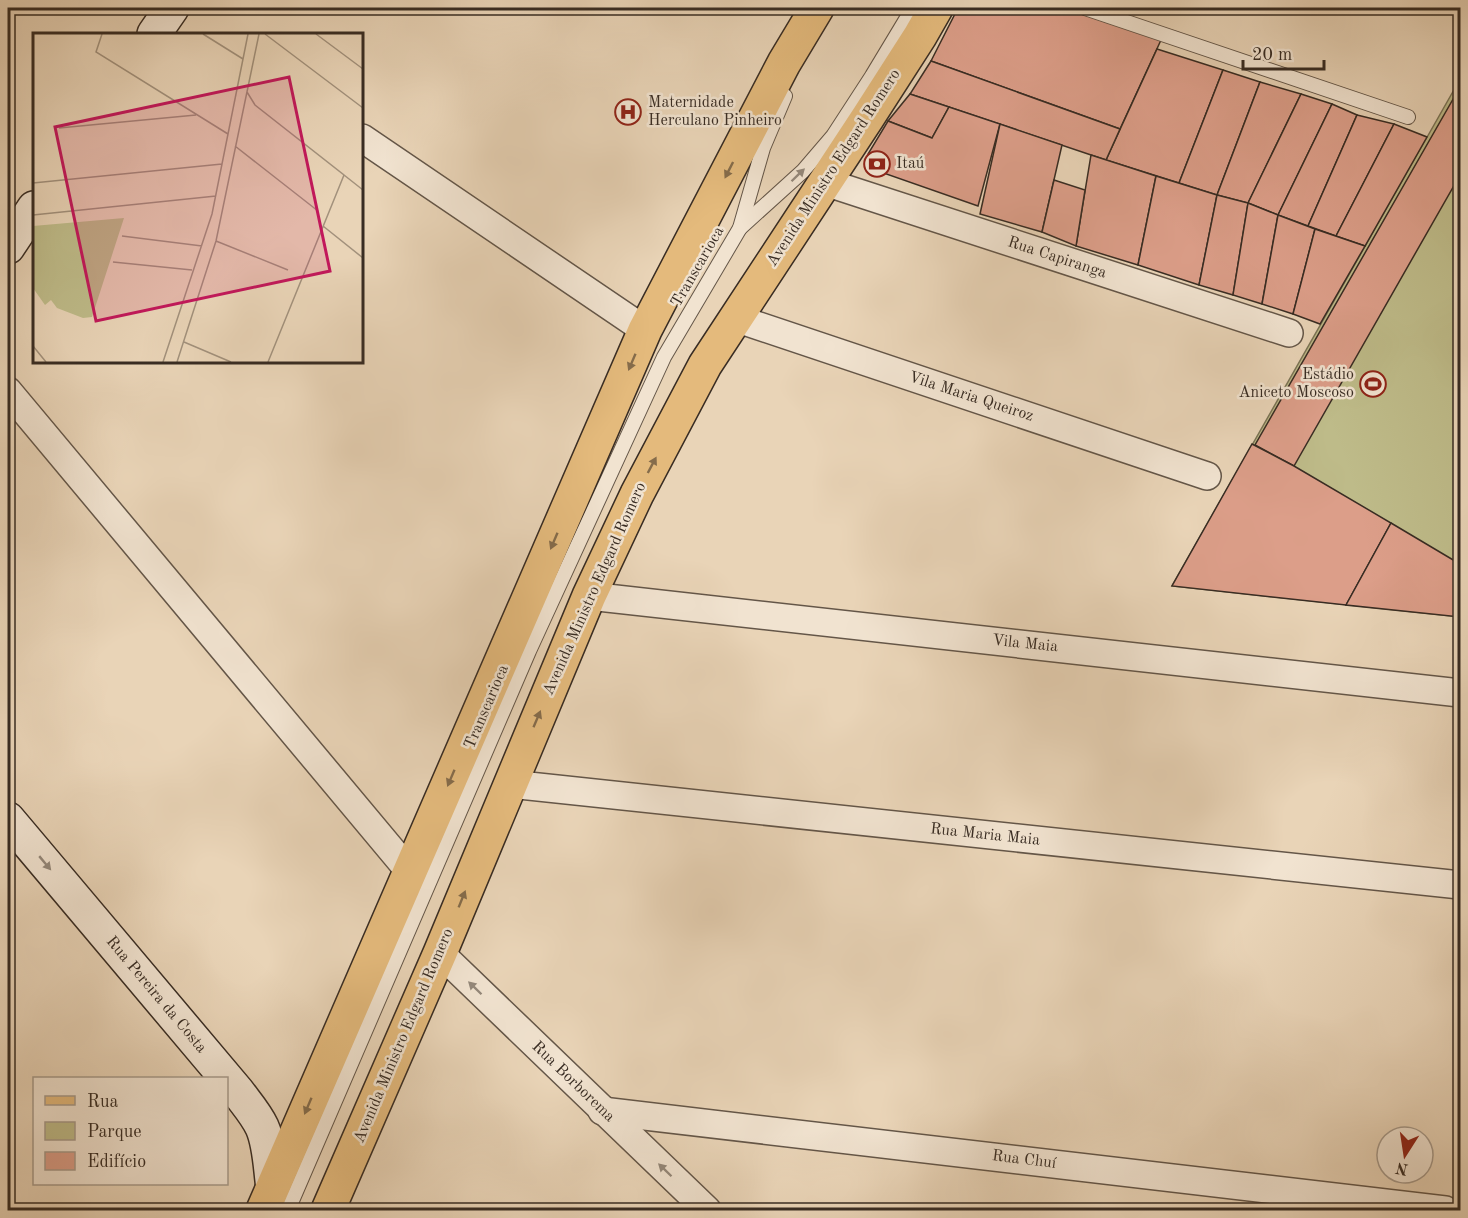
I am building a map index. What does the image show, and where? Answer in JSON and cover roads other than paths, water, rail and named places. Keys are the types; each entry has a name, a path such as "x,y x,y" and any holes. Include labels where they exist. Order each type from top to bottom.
{"main road":[{"path":"155,33 172,8"},
{"path":"274,1203 410,872 645,330 784,63 817,8"},
{"name":"Avenida Ministro Edgard Romero","path":"328,1210 440,953 589,596 636,494 705,364 921,36 936,8"},
{"path":"8,247 33,210"},
{"name":"Rua Pereira da Costa","path":"8,819 225,1077"},
{"name":"Rua Pereira da Costa","path":"228,1080 262,1128 274,1203"}],"street":[{"path":"363,139 645,330"},
{"name":"Rua Capiranga","path":"825,182 1290,333"},
{"name":"Vila Maria Queiroz","path":"735,318 1207,476"},
{"path":"8,391 410,872"},
{"name":"Vila Maia","path":"589,596 1461,693"},
{"name":"Rua Maria Maia","path":"510,784 1461,885"},
{"name":"Rua Borborema","path":"440,953 707,1210"},
{"name":"Rua Chuí","path":"602,1111 1445,1210"}],"lane":[{"name":"Transcarioca","path":"740,228 802,171 832,136 914,8"},
{"path":"1085,8 1408,117"},
{"name":"Transcarioca","path":"274,1203 664,357 740,228 763,148 778,109 790,86"}],"place":[{"name":"Maternidade Herculano Pinheiro","path":"628,112"},
{"name":"Itaú","path":"877,164"},
{"name":"Estádio Aniceto Moscoso","path":"1373,384"}]}
